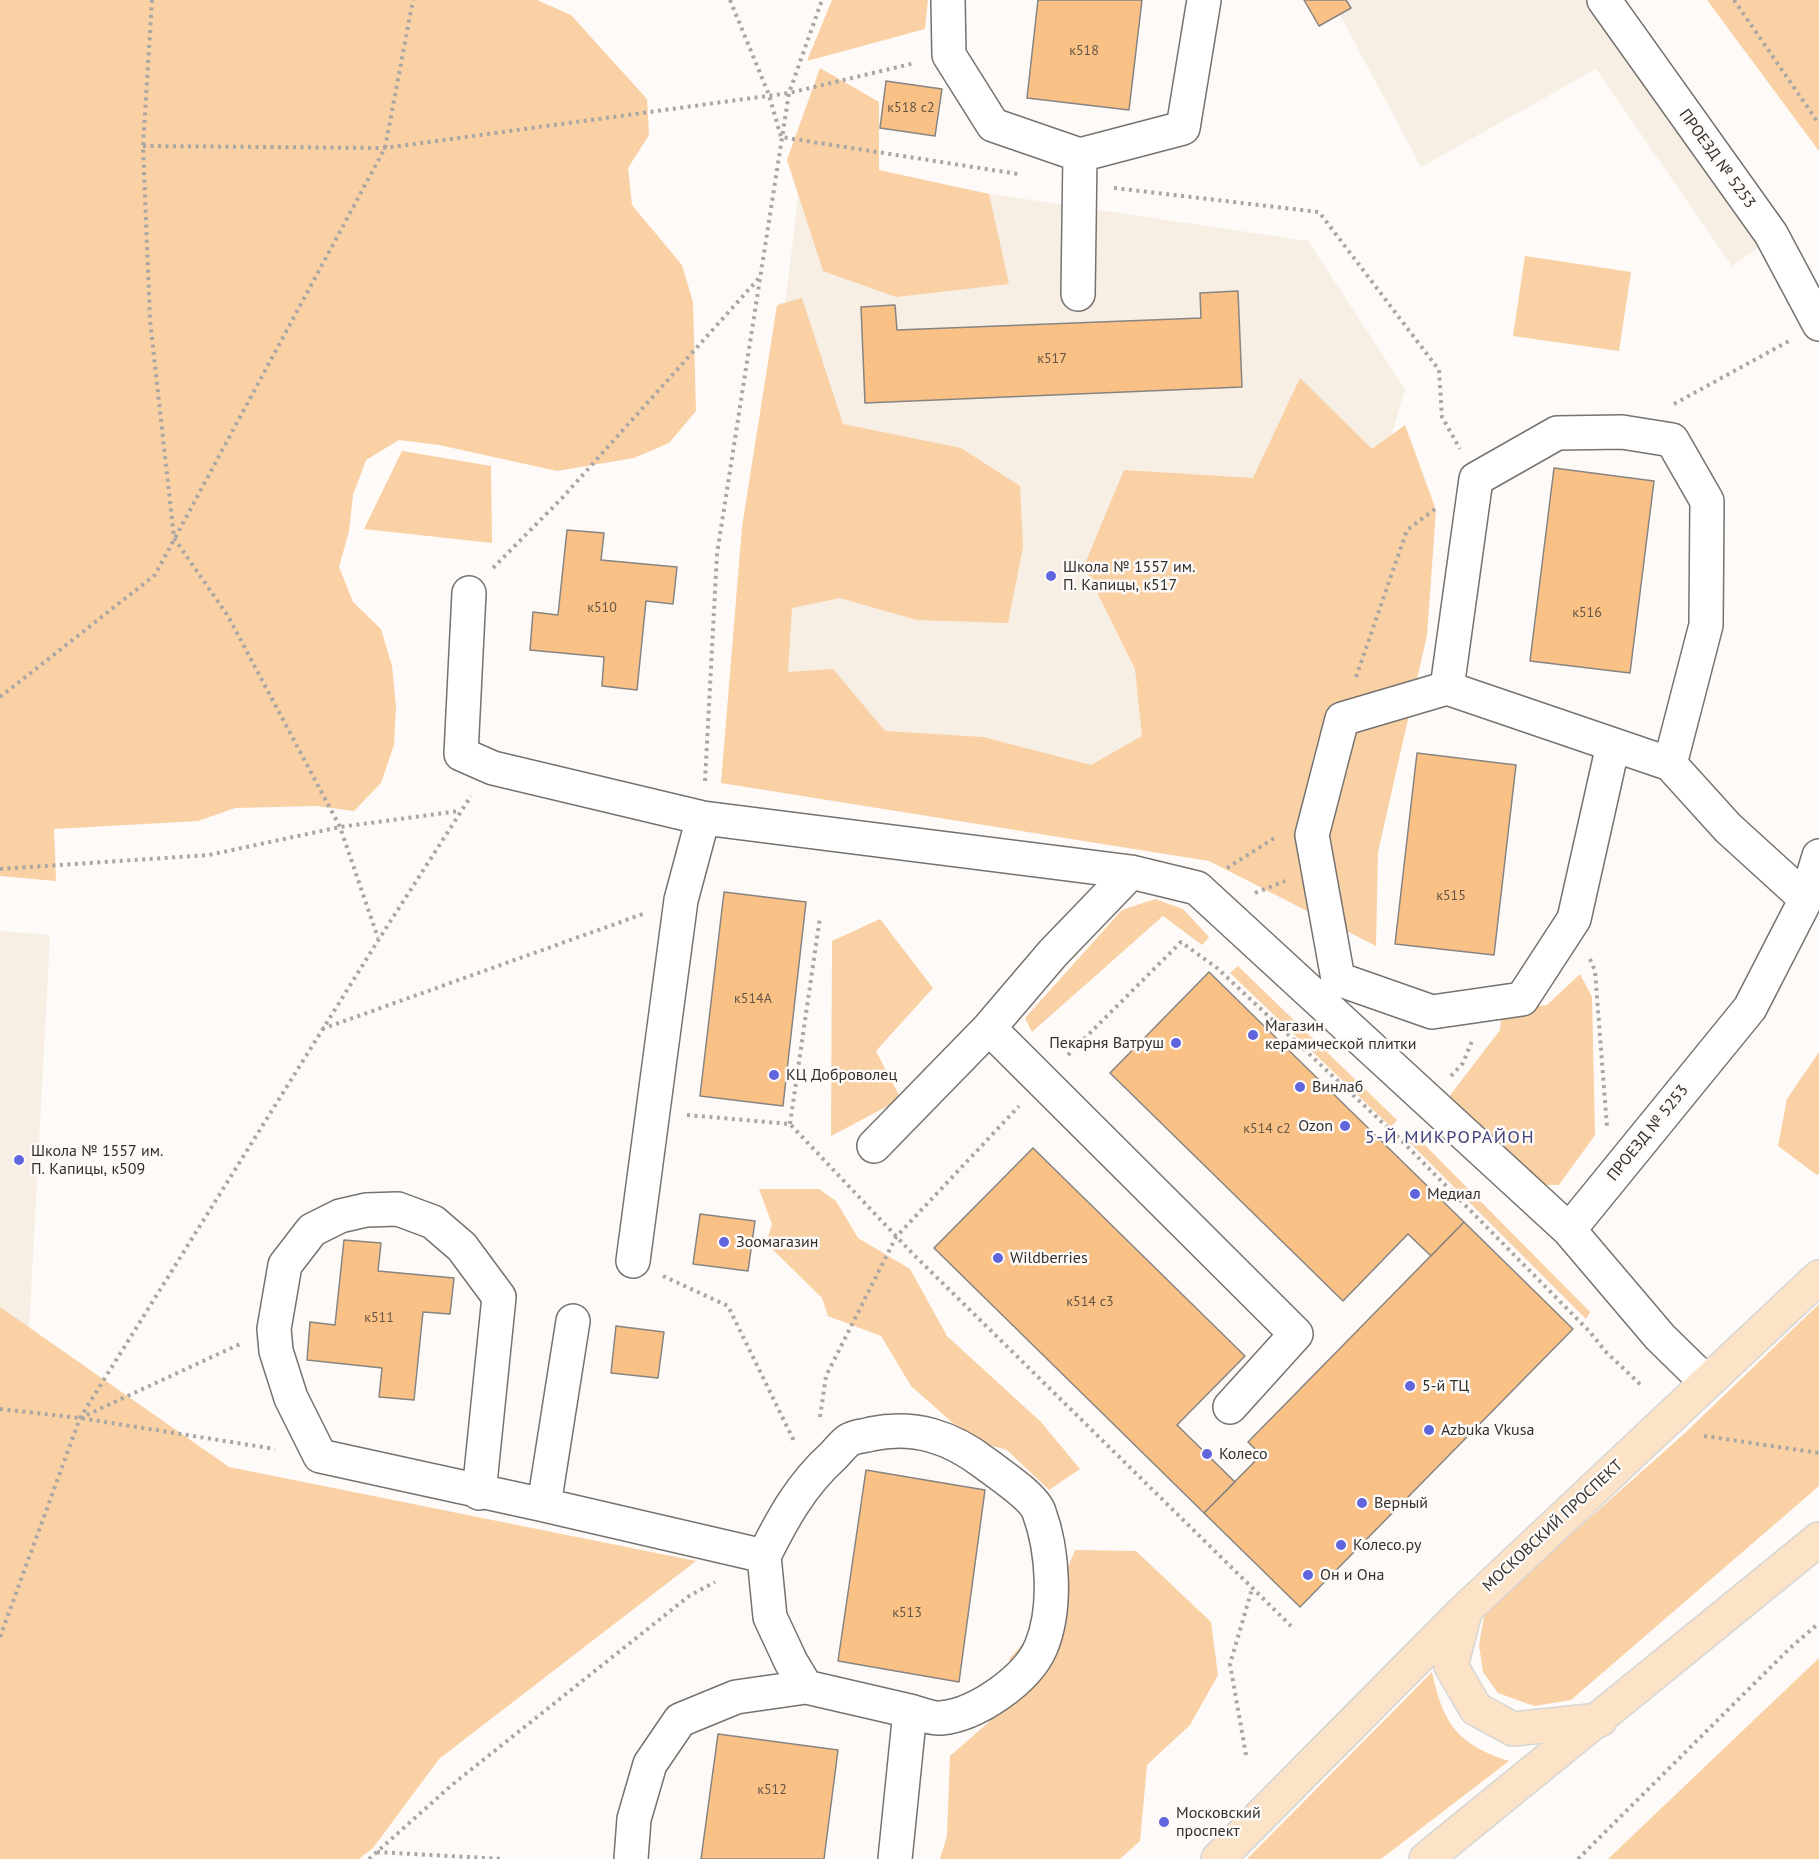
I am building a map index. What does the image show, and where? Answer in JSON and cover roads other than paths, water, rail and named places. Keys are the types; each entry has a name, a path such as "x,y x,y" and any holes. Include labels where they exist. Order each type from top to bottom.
{"main road":[{"name":"МОСКОВСКИЙ ПРОСПЕКТ","path":"1218,1859 1465,1610 1705,1381 1819,1277"},
{"path":"1426,1859 1817,1544"},
{"path":"1465,1610 1451,1666 1476,1709 1513,1729 1600,1720"}],"street":[{"path":"948,0 949,55 993,125 1080,170 1183,128 1204,0"},
{"name":"ПРОЕЗД № 5253","path":"1604,0 1771,234 1809,330"},
{"path":"1078,294 1080,170"},
{"path":"1447,688 1476,479 1557,433 1622,432 1672,440 1707,501 1706,625 1670,764"},
{"path":"469,592 461,754 494,768 703,818 1131,872 1197,888 1569,1230 1660,1337 1705,1381"},
{"path":"1613,745 1574,919 1522,999 1432,1012 1338,979 1312,835 1342,719 1447,688 1670,764 1728,828 1806,899"},
{"path":"633,1261 681,900 703,818"},
{"name":"ПРОЕЗД № 5253","path":"1569,1230 1750,1008 1806,899 1819,856"},
{"path":"874,1146 989,1028 1053,953 1131,872"},
{"path":"989,1028 1296,1334 1230,1407"},
{"path":"495,1497 499,1297 462,1247 433,1222 398,1209 366,1210 340,1215 312,1230 285,1265 274,1329 276,1351 291,1398 320,1456 495,1497 544,1505 764,1556"},
{"path":"544,1505 573,1321"},
{"path":"631,1859 634,1820 650,1764 680,1720 736,1697 806,1687 938,1718 964,1714 989,1701 1018,1678 1041,1648 1052,1600 1050,1556 1039,1510 1011,1482 973,1454 931,1433 891,1430 850,1439 811,1476 789,1506 764,1556 770,1617 791,1662 806,1687"},
{"path":"895,1859 910,1711"}],"place":[{"name":"Школа № 1557 им. П. Капицы, к517","path":"1051,576"},
{"name":"Магазин керамической плитки","path":"1253,1035"},
{"name":"Пекарня Ватруш","path":"1176,1043"},
{"name":"КЦ Доброволец","path":"774,1075"},
{"name":"Винлаб","path":"1300,1087"},
{"name":"Ozon","path":"1345,1126"},
{"name":"Школа № 1557 им. П. Капицы, к509","path":"19,1160"},
{"name":"Медиал","path":"1415,1194"},
{"name":"Зоомагазин","path":"724,1242"},
{"name":"Wildberries","path":"998,1258"},
{"name":"5-й ТЦ","path":"1410,1386"},
{"name":"Azbuka Vkusa","path":"1429,1430"},
{"name":"Колесо","path":"1207,1454"},
{"name":"Верный","path":"1362,1503"},
{"name":"Колесо.ру","path":"1341,1545"},
{"name":"Он и Она","path":"1308,1575"},
{"name":"Московский проспект","path":"1164,1822"}],"district":[{"name":"5-Й МИКРОРАЙОН","path":"1450,1138"}]}
